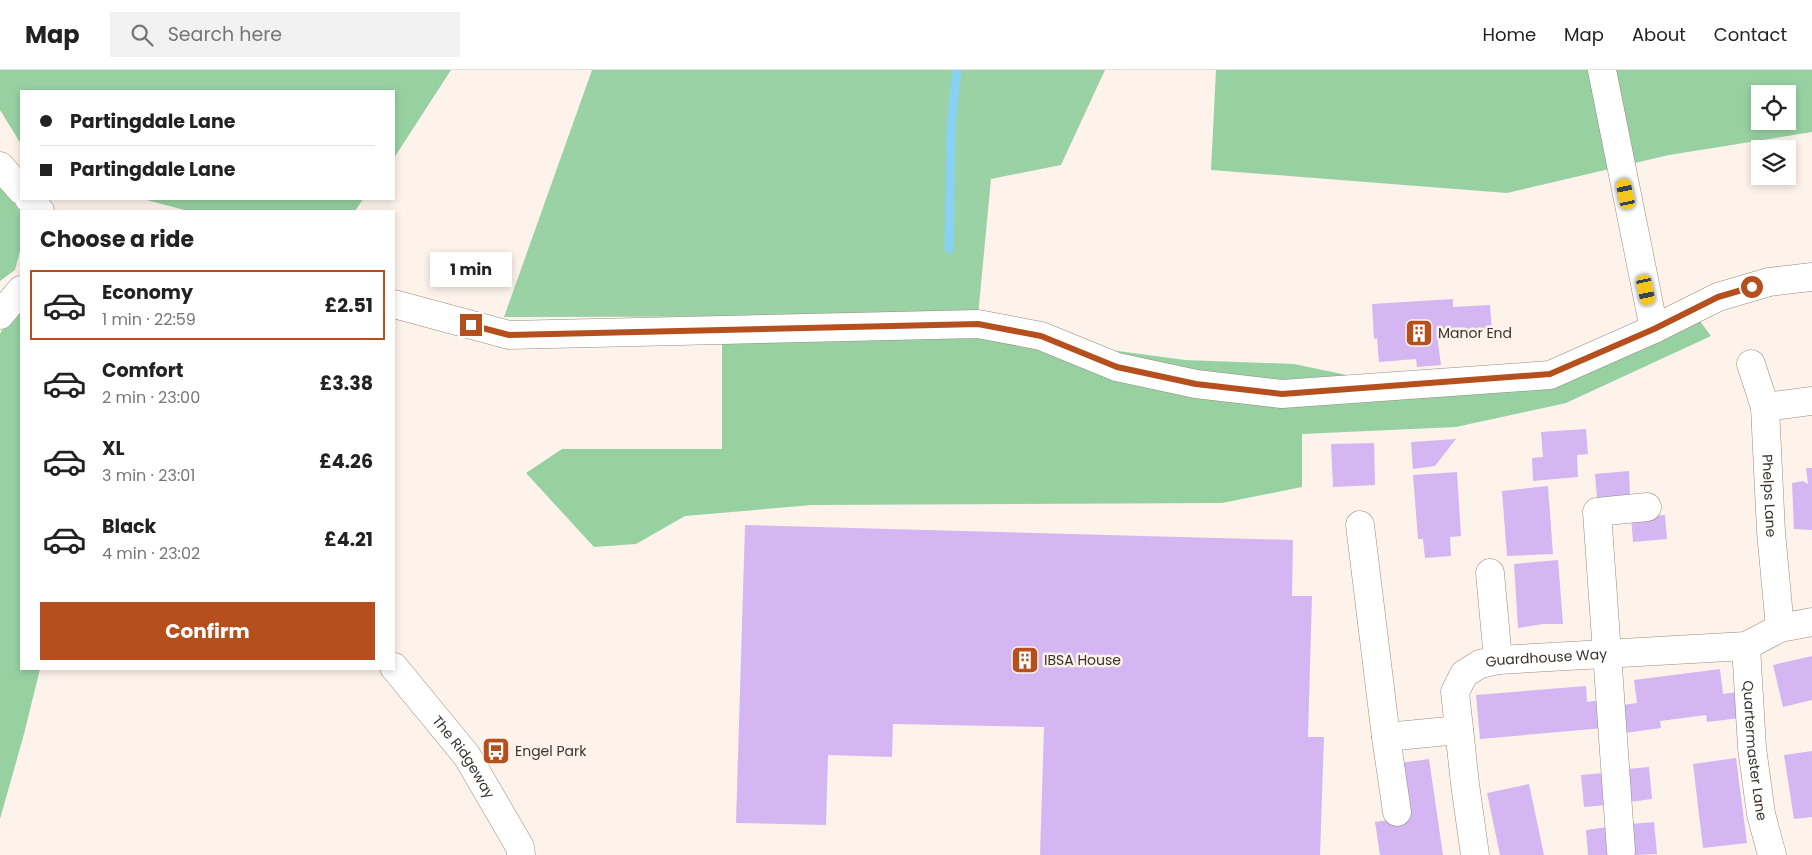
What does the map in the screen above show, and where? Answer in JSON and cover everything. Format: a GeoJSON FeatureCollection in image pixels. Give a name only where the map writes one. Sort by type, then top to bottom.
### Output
{"type":"FeatureCollection","features":[{"type":"Feature","properties":{"kind":"street"},"geometry":{"type":"LineString","coordinates":[[1602,70],[1654,329]]}},
{"type":"Feature","properties":{"kind":"street"},"geometry":{"type":"LineString","coordinates":[[0,166],[20,189]]}},
{"type":"Feature","properties":{"kind":"street"},"geometry":{"type":"LineString","coordinates":[[30,200],[39,210]]}},
{"type":"Feature","properties":{"kind":"street"},"geometry":{"type":"LineString","coordinates":[[395,304],[509,335],[978,324],[1041,336],[1117,367],[1196,384],[1282,394],[1550,374],[1654,329],[1718,297],[1769,282],[1812,277]]}},
{"type":"Feature","properties":{"kind":"street"},"geometry":{"type":"LineString","coordinates":[[0,315],[20,291]]}},
{"type":"Feature","properties":{"kind":"street","name":"Phelps Lane"},"geometry":{"type":"LineString","coordinates":[[1751,364],[1765,407],[1771,532],[1780,628]]}},
{"type":"Feature","properties":{"kind":"street"},"geometry":{"type":"LineString","coordinates":[[1765,407],[1812,401]]}},
{"type":"Feature","properties":{"kind":"street"},"geometry":{"type":"LineString","coordinates":[[1621,851],[1597,512],[1647,507]]}},
{"type":"Feature","properties":{"kind":"street"},"geometry":{"type":"LineString","coordinates":[[1360,525],[1396,812]]}},
{"type":"Feature","properties":{"kind":"street"},"geometry":{"type":"LineString","coordinates":[[1490,573],[1498,660]]}},
{"type":"Feature","properties":{"kind":"street","name":"Guardhouse Way"},"geometry":{"type":"LineString","coordinates":[[1475,855],[1455,692],[1464,674],[1480,664],[1498,660],[1746,646],[1780,628],[1812,622]]}},
{"type":"Feature","properties":{"kind":"street","name":"Quartermaster Lane"},"geometry":{"type":"LineString","coordinates":[[1746,646],[1752,748],[1761,814],[1772,855]]}},
{"type":"Feature","properties":{"kind":"street","name":"The Ridgeway"},"geometry":{"type":"LineString","coordinates":[[395,668],[467,756],[520,846],[521,855]]}},
{"type":"Feature","properties":{"kind":"street"},"geometry":{"type":"LineString","coordinates":[[1386,737],[1459,730]]}},
{"type":"Feature","properties":{"kind":"green space"},"geometry":{"type":"Polygon","coordinates":[[[0,70],[451,70],[395,156],[395,90],[20,90],[20,142],[0,110],[0,70]]]}},
{"type":"Feature","properties":{"kind":"green space"},"geometry":{"type":"Polygon","coordinates":[[[592,70],[1105,70],[1061,165],[991,179],[978,316],[504,317],[592,70]]]}},
{"type":"Feature","properties":{"kind":"green space"},"geometry":{"type":"Polygon","coordinates":[[[1216,70],[1812,70],[1812,132],[1751,140],[1751,142],[1669,155],[1507,193],[1211,170],[1216,70]]]}},
{"type":"Feature","properties":{"kind":"green space"},"geometry":{"type":"Polygon","coordinates":[[[0,188],[21,210],[20,251],[15,270],[0,281],[0,188]]]}},
{"type":"Feature","properties":{"kind":"green space"},"geometry":{"type":"Polygon","coordinates":[[[147,200],[362,200],[356,210],[184,210],[147,200]]]}},
{"type":"Feature","properties":{"kind":"green space"},"geometry":{"type":"Polygon","coordinates":[[[20,297],[20,670],[40,670],[0,819],[0,334],[20,297]]]}},
{"type":"Feature","properties":{"kind":"green space"},"geometry":{"type":"Polygon","coordinates":[[[1697,317],[1711,336],[1566,403],[1456,427],[1302,434],[1302,487],[1222,503],[812,505],[685,516],[636,544],[594,547],[526,473],[562,449],[722,449],[722,343],[1007,336],[1185,360],[1294,364],[1366,379],[1485,387],[1697,317]]]}},
{"type":"Feature","properties":{"kind":"building","name":"Manor End"},"geometry":{"type":"Polygon","coordinates":[[[1453,299],[1453,307],[1490,305],[1492,332],[1437,335],[1441,365],[1417,367],[1416,359],[1379,362],[1377,338],[1374,339],[1372,304],[1453,299]]]}},
{"type":"Feature","properties":{"kind":"building"},"geometry":{"type":"Polygon","coordinates":[[[1586,429],[1588,454],[1577,455],[1578,477],[1533,481],[1532,458],[1543,457],[1541,432],[1586,429]]]}},
{"type":"Feature","properties":{"kind":"building"},"geometry":{"type":"Polygon","coordinates":[[[1456,439],[1435,466],[1413,469],[1411,442],[1456,439]]]}},
{"type":"Feature","properties":{"kind":"building"},"geometry":{"type":"Polygon","coordinates":[[[1374,443],[1375,485],[1333,487],[1331,444],[1374,443]]]}},
{"type":"Feature","properties":{"kind":"building"},"geometry":{"type":"Polygon","coordinates":[[[1806,468],[1812,468],[1812,530],[1794,529],[1792,483],[1803,481],[1808,484],[1806,468]]]}},
{"type":"Feature","properties":{"kind":"building"},"geometry":{"type":"Polygon","coordinates":[[[1629,471],[1630,495],[1597,498],[1595,474],[1629,471]]]}},
{"type":"Feature","properties":{"kind":"building"},"geometry":{"type":"Polygon","coordinates":[[[1457,472],[1461,536],[1450,537],[1451,556],[1425,558],[1423,539],[1418,539],[1413,475],[1457,472]]]}},
{"type":"Feature","properties":{"kind":"building"},"geometry":{"type":"Polygon","coordinates":[[[1548,486],[1553,554],[1507,556],[1502,491],[1548,486]]]}},
{"type":"Feature","properties":{"kind":"building"},"geometry":{"type":"Polygon","coordinates":[[[1665,515],[1667,539],[1633,542],[1631,517],[1665,515]]]}},
{"type":"Feature","properties":{"kind":"building","name":"IBSA House"},"geometry":{"type":"Polygon","coordinates":[[[745,525],[1293,540],[1292,596],[1312,596],[1308,737],[1324,737],[1320,855],[1040,855],[1044,727],[893,724],[892,757],[828,755],[826,825],[736,823],[745,525]]]}},
{"type":"Feature","properties":{"kind":"building"},"geometry":{"type":"Polygon","coordinates":[[[1558,560],[1563,624],[1543,624],[1518,628],[1514,564],[1558,560]]]}},
{"type":"Feature","properties":{"kind":"building"},"geometry":{"type":"Polygon","coordinates":[[[1812,656],[1812,700],[1783,707],[1773,665],[1812,656]]]}},
{"type":"Feature","properties":{"kind":"building"},"geometry":{"type":"Polygon","coordinates":[[[1720,669],[1723,694],[1737,692],[1740,718],[1707,722],[1706,715],[1660,721],[1661,728],[1625,733],[1622,705],[1637,703],[1634,680],[1720,669]]]}},
{"type":"Feature","properties":{"kind":"building"},"geometry":{"type":"Polygon","coordinates":[[[1586,686],[1587,702],[1601,700],[1604,728],[1480,739],[1476,695],[1586,686]]]}},
{"type":"Feature","properties":{"kind":"building"},"geometry":{"type":"Polygon","coordinates":[[[1812,751],[1812,817],[1794,819],[1784,755],[1812,751]]]}},
{"type":"Feature","properties":{"kind":"building"},"geometry":{"type":"Polygon","coordinates":[[[1736,758],[1747,843],[1703,848],[1693,764],[1736,758]]]}},
{"type":"Feature","properties":{"kind":"building"},"geometry":{"type":"Polygon","coordinates":[[[1429,759],[1443,855],[1380,855],[1375,822],[1408,817],[1400,763],[1429,759]]]}},
{"type":"Feature","properties":{"kind":"building"},"geometry":{"type":"Polygon","coordinates":[[[1649,767],[1652,799],[1630,802],[1627,769],[1649,767]]]}},
{"type":"Feature","properties":{"kind":"building"},"geometry":{"type":"Polygon","coordinates":[[[1603,773],[1607,805],[1584,807],[1581,775],[1603,773]]]}},
{"type":"Feature","properties":{"kind":"building"},"geometry":{"type":"Polygon","coordinates":[[[1529,784],[1544,855],[1500,855],[1487,793],[1529,784]]]}},
{"type":"Feature","properties":{"kind":"building"},"geometry":{"type":"Polygon","coordinates":[[[1654,822],[1657,854],[1635,855],[1631,824],[1654,822]]]}},
{"type":"Feature","properties":{"kind":"building"},"geometry":{"type":"Polygon","coordinates":[[[1608,827],[1611,855],[1588,855],[1586,830],[1608,827]]]}},
{"type":"Feature","properties":{"kind":"waterway"},"geometry":{"type":"LineString","coordinates":[[949,249],[951,125],[957,70]]}},
{"type":"Feature","properties":{"kind":"place","name":"Manor End"},"geometry":{"type":"Point","coordinates":[1419,333]}},
{"type":"Feature","properties":{"kind":"place","name":"IBSA House"},"geometry":{"type":"Point","coordinates":[1025,660]}},
{"type":"Feature","properties":{"kind":"place","name":"Engel Park"},"geometry":{"type":"Point","coordinates":[496,751]}},
{"type":"Feature","properties":{"kind":"route"},"geometry":{"type":"LineString","coordinates":[[471,325],[509,335],[978,324],[1041,336],[1117,367],[1196,384],[1282,394],[1550,374],[1654,329],[1718,297],[1752,287]]}}]}
